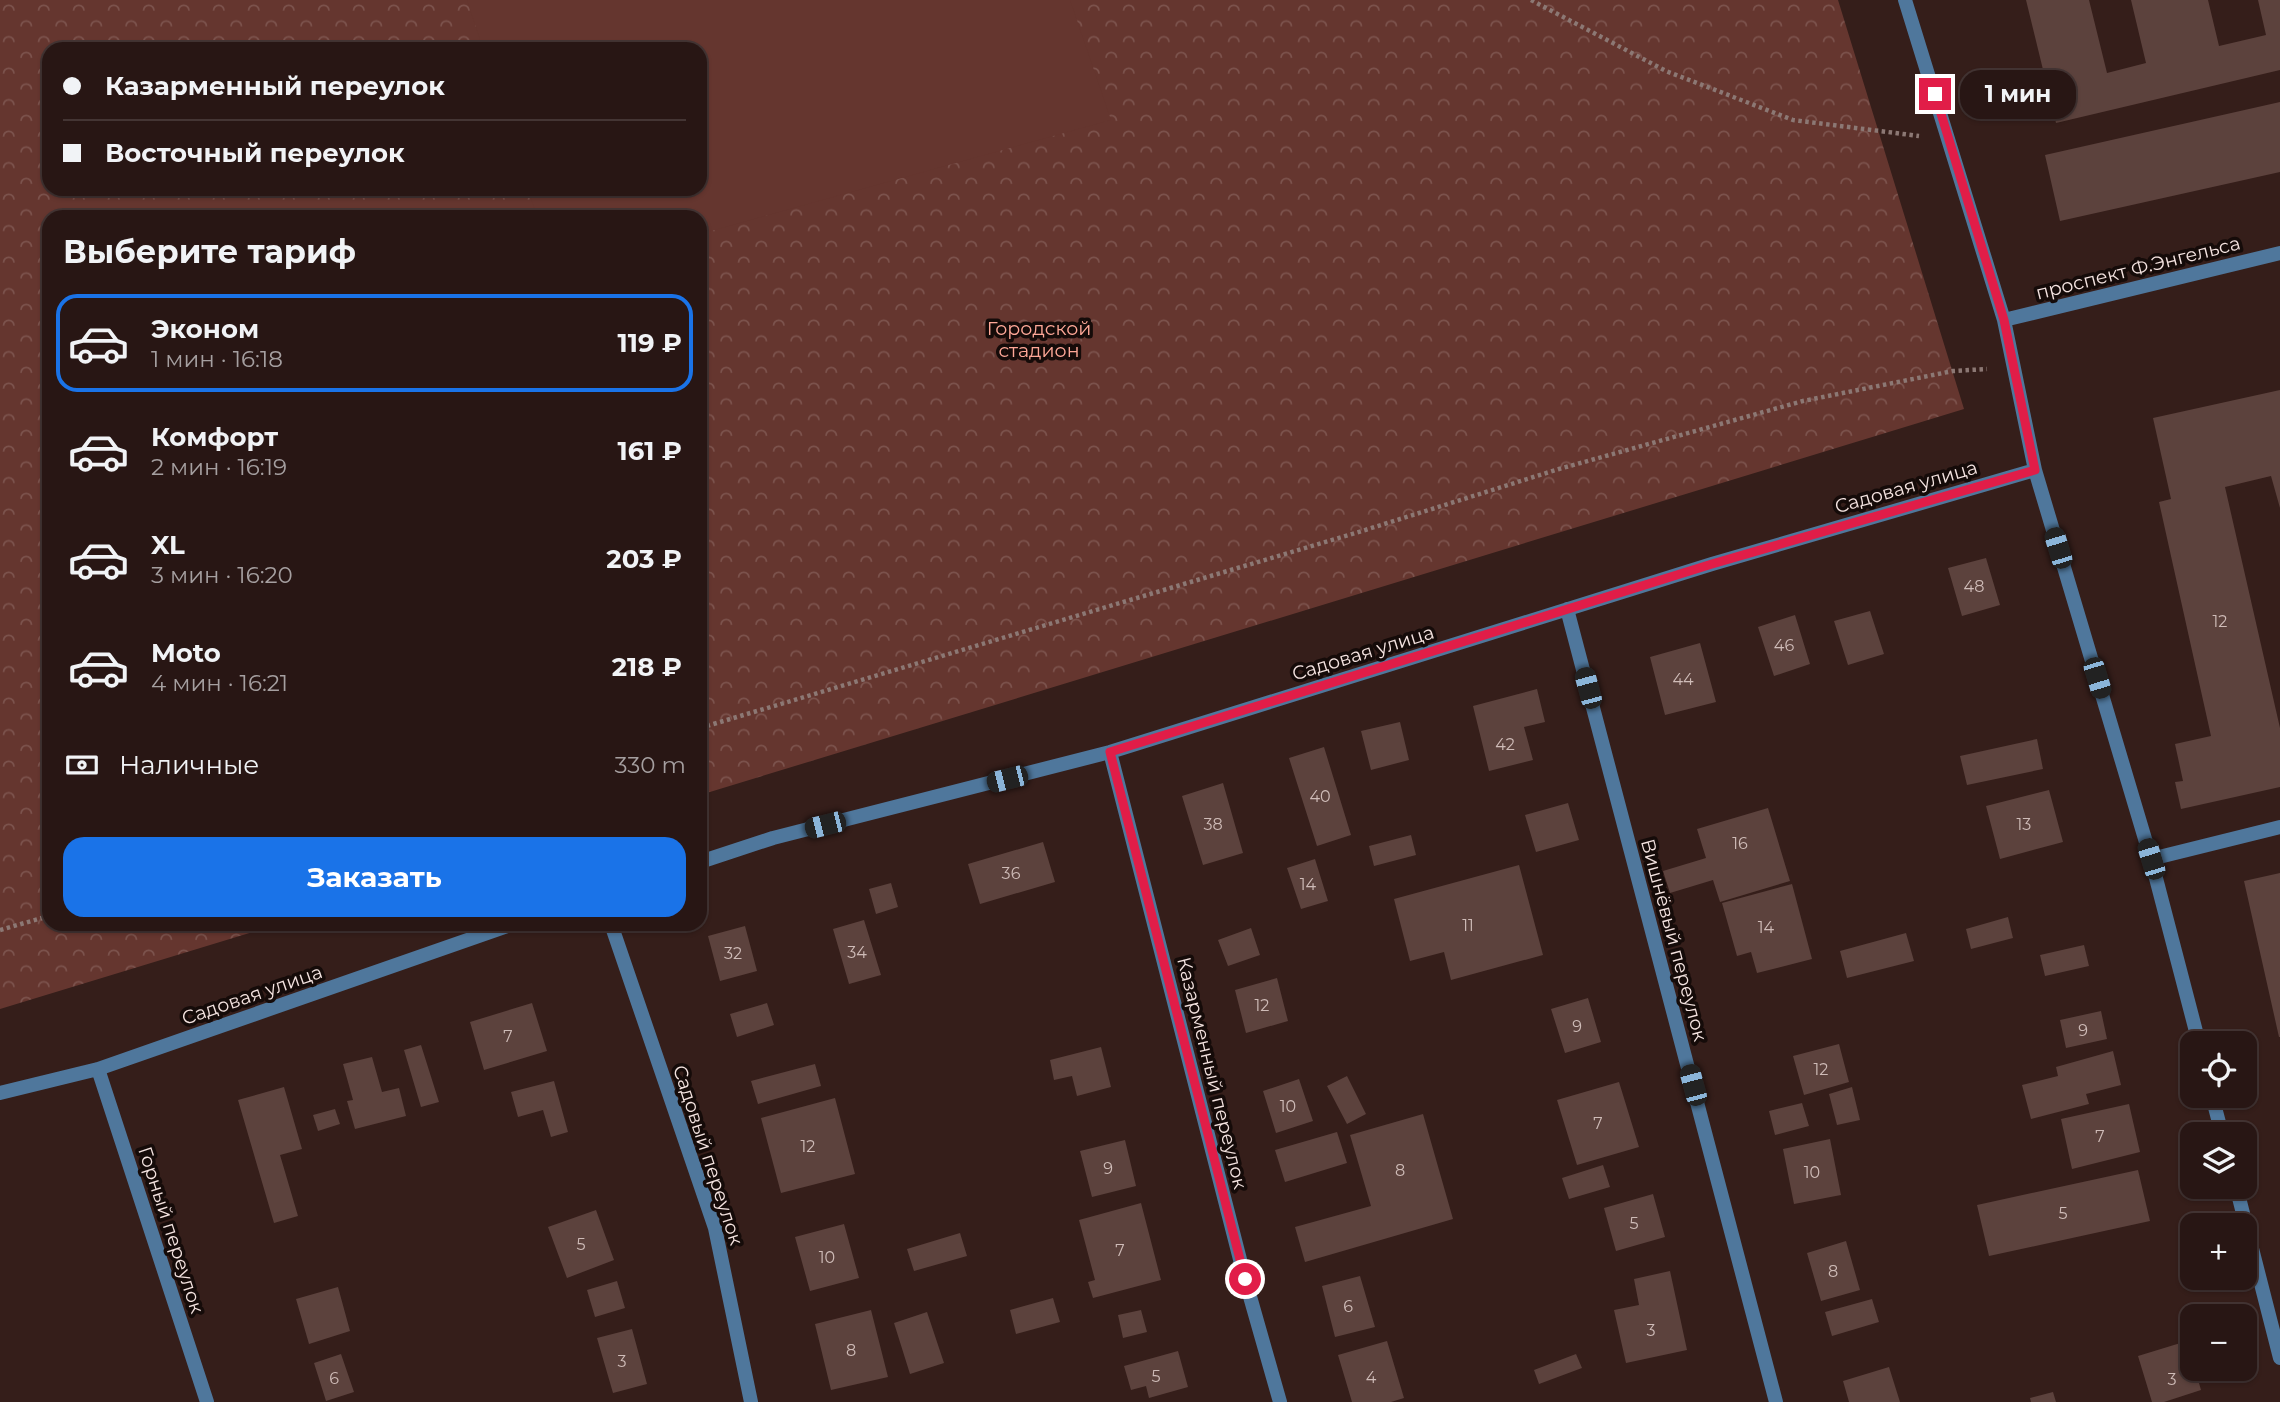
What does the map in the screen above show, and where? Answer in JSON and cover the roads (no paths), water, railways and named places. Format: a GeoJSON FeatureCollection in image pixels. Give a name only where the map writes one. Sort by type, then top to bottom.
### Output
{"type":"FeatureCollection","features":[{"type":"Feature","properties":{"kind":"street"},"geometry":{"type":"LineString","coordinates":[[1905,0],[2004,320],[2035,470],[2151,859],[2196,1031]]}},
{"type":"Feature","properties":{"kind":"street","name":"проспект Ф.Энгельса"},"geometry":{"type":"LineString","coordinates":[[2004,320],[2280,253]]}},
{"type":"Feature","properties":{"kind":"street","name":"Садовая улица"},"geometry":{"type":"LineString","coordinates":[[707,860],[773,838],[1110,752],[1567,609],[2035,470]]}},
{"type":"Feature","properties":{"kind":"street","name":"Вишнёвый переулок"},"geometry":{"type":"LineString","coordinates":[[1567,609],[1776,1402]]}},
{"type":"Feature","properties":{"kind":"street","name":"Казарменный переулок"},"geometry":{"type":"LineString","coordinates":[[1110,752],[1245,1279],[1280,1402]]}},
{"type":"Feature","properties":{"kind":"street"},"geometry":{"type":"LineString","coordinates":[[2151,859],[2280,827]]}},
{"type":"Feature","properties":{"kind":"street","name":"Садовая улица"},"geometry":{"type":"LineString","coordinates":[[0,1093],[98,1069],[493,931]]}},
{"type":"Feature","properties":{"kind":"street","name":"Садовый переулок"},"geometry":{"type":"LineString","coordinates":[[613,931],[715,1228],[751,1402]]}},
{"type":"Feature","properties":{"kind":"street","name":"Горный переулок"},"geometry":{"type":"LineString","coordinates":[[98,1069],[207,1402]]}},
{"type":"Feature","properties":{"kind":"street"},"geometry":{"type":"LineString","coordinates":[[2239,1199],[2280,1359]]}},
{"type":"Feature","properties":{"kind":"park label","name":"Городской стадион"},"geometry":{"type":"Point","coordinates":[1039,339]}}]}
